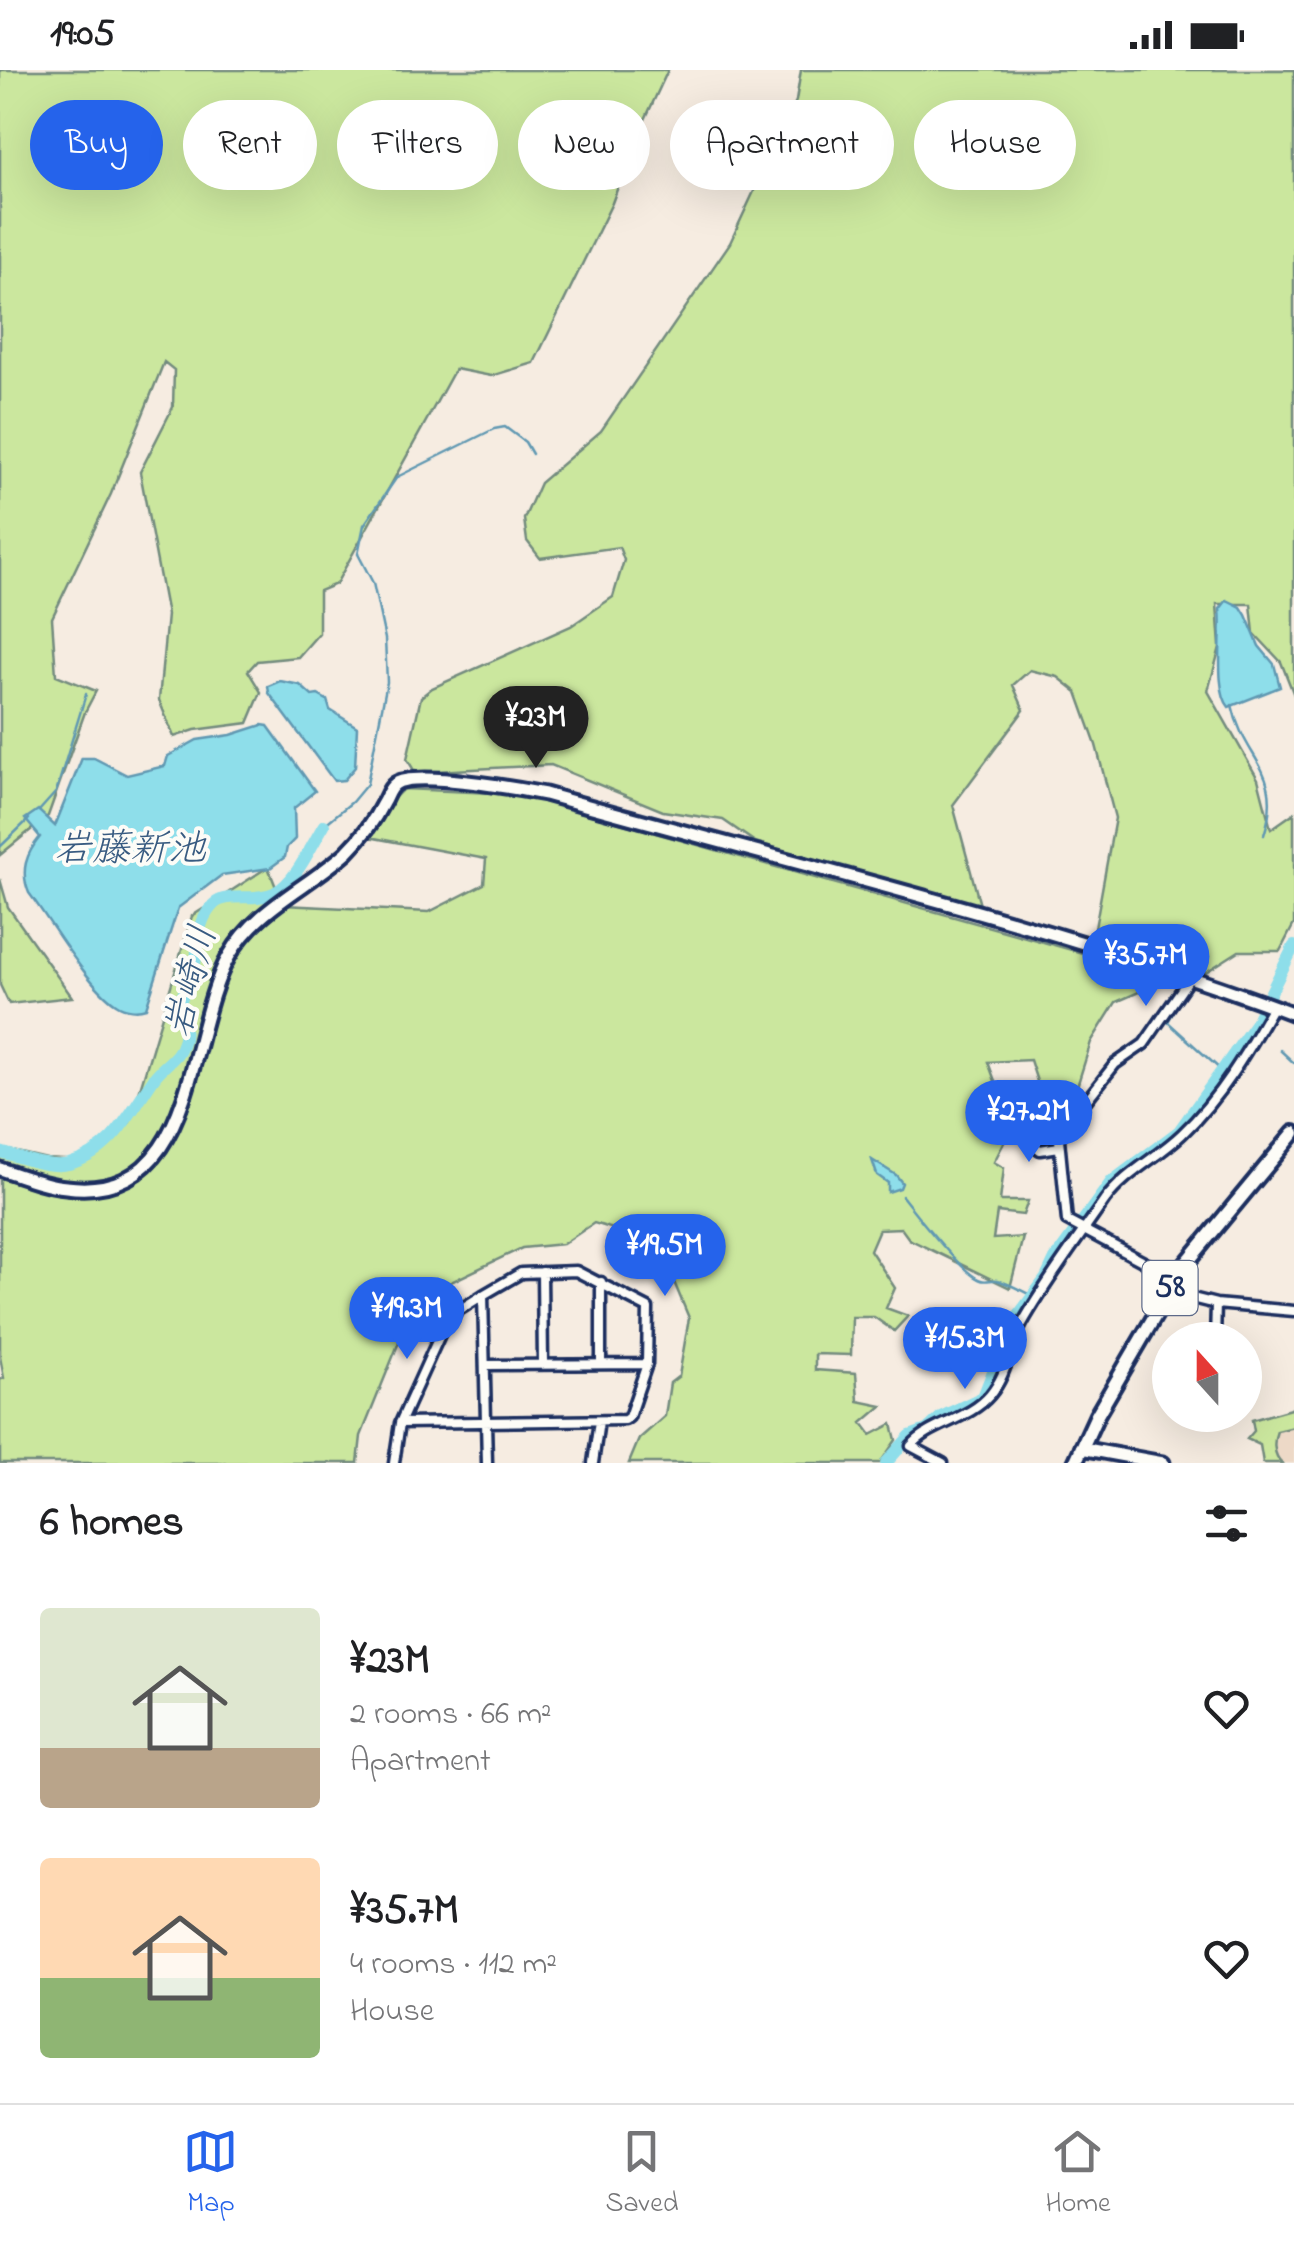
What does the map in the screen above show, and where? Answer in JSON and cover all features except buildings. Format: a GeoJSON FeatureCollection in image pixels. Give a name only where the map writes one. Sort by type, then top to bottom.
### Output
{"type":"FeatureCollection","features":[{"type":"Feature","properties":{"kind":"main road","name":"58"},"geometry":{"type":"LineString","coordinates":[[1075,1463],[1176,1279],[1294,1133]]}},
{"type":"Feature","properties":{"kind":"street"},"geometry":{"type":"LineString","coordinates":[[0,1169],[54,1185],[86,1188],[118,1180],[148,1162],[174,1129],[218,980],[235,946],[260,916],[350,849],[370,825],[391,787],[402,781],[468,781],[545,794],[1042,931],[1192,976],[1294,1014]]}},
{"type":"Feature","properties":{"kind":"street"},"geometry":{"type":"LineString","coordinates":[[1176,1279],[1066,1222],[1059,1147],[1062,1130],[1115,1064],[1144,1044],[1192,976]]}},
{"type":"Feature","properties":{"kind":"street"},"geometry":{"type":"LineString","coordinates":[[943,1463],[911,1446],[988,1397],[1020,1328],[1082,1232],[1121,1180],[1184,1132],[1220,1089],[1273,1006]]}},
{"type":"Feature","properties":{"kind":"street"},"geometry":{"type":"LineString","coordinates":[[1016,1130],[1040,1150],[1059,1147]]}},
{"type":"Feature","properties":{"kind":"street"},"geometry":{"type":"LineString","coordinates":[[394,1463],[400,1423],[448,1318],[483,1295],[521,1273],[576,1271],[648,1308],[647,1364],[629,1418],[400,1423]]}},
{"type":"Feature","properties":{"kind":"street"},"geometry":{"type":"LineString","coordinates":[[542,1272],[543,1364]]}},
{"type":"Feature","properties":{"kind":"street"},"geometry":{"type":"LineString","coordinates":[[600,1282],[601,1364]]}},
{"type":"Feature","properties":{"kind":"street"},"geometry":{"type":"LineString","coordinates":[[1168,1292],[1216,1304],[1294,1310]]}},
{"type":"Feature","properties":{"kind":"street"},"geometry":{"type":"LineString","coordinates":[[483,1295],[487,1463]]}},
{"type":"Feature","properties":{"kind":"street"},"geometry":{"type":"LineString","coordinates":[[1216,1304],[1216,1322]]}},
{"type":"Feature","properties":{"kind":"street"},"geometry":{"type":"LineString","coordinates":[[487,1365],[647,1364]]}},
{"type":"Feature","properties":{"kind":"street"},"geometry":{"type":"LineString","coordinates":[[593,1463],[599,1421]]}},
{"type":"Feature","properties":{"kind":"street"},"geometry":{"type":"LineString","coordinates":[[1081,1448],[1163,1463]]}},
{"type":"Feature","properties":{"kind":"shaded area"},"geometry":{"type":"Polygon","coordinates":[[[1294,1427],[1294,1463],[1282,1463],[1274,1449],[1275,1435],[1294,1427]]]}},
{"type":"Feature","properties":{"kind":"green space"},"geometry":{"type":"Polygon","coordinates":[[[0,70],[668,70],[650,109],[650,100],[518,100],[518,190],[617,190],[534,363],[491,376],[455,369],[336,584],[319,591],[319,633],[298,657],[257,661],[248,671],[261,692],[248,723],[174,737],[159,700],[167,615],[140,472],[173,407],[174,370],[164,362],[111,494],[52,618],[56,675],[96,691],[48,816],[0,855],[0,70]]]}},
{"type":"Feature","properties":{"kind":"green space"},"geometry":{"type":"Polygon","coordinates":[[[801,70],[1294,70],[1294,695],[1281,662],[1254,633],[1251,604],[1217,604],[1220,647],[1208,691],[1258,779],[1271,829],[1294,813],[1294,924],[1280,951],[1239,951],[1206,972],[1093,939],[1115,818],[1077,692],[1058,677],[1030,670],[1013,685],[1024,710],[953,805],[981,909],[755,842],[723,820],[663,811],[551,765],[415,772],[407,759],[421,697],[432,688],[571,626],[613,597],[624,560],[619,547],[540,558],[527,541],[524,519],[540,483],[601,431],[730,243],[755,190],[894,190],[894,100],[796,100],[801,70]]]}},
{"type":"Feature","properties":{"kind":"green space"},"geometry":{"type":"Polygon","coordinates":[[[403,789],[517,794],[1171,978],[1116,1002],[1091,1042],[1075,1093],[1049,1118],[1030,1060],[988,1062],[1012,1127],[994,1162],[1004,1168],[1000,1201],[1028,1201],[1023,1215],[997,1212],[993,1239],[1023,1237],[1010,1288],[909,1239],[901,1228],[879,1229],[870,1250],[895,1288],[886,1308],[908,1316],[894,1331],[874,1317],[852,1317],[851,1355],[815,1354],[815,1370],[856,1373],[858,1401],[882,1406],[862,1423],[871,1435],[892,1424],[896,1440],[880,1463],[629,1463],[639,1439],[665,1416],[670,1383],[679,1376],[689,1318],[669,1270],[630,1234],[594,1223],[563,1244],[522,1248],[430,1292],[401,1337],[361,1436],[358,1463],[0,1463],[0,1380],[4,1378],[0,1357],[0,1148],[47,1159],[81,1161],[98,1154],[130,1122],[192,916],[268,867],[283,905],[429,912],[484,884],[486,859],[369,837],[403,789]]]}},
{"type":"Feature","properties":{"kind":"green space"},"geometry":{"type":"Polygon","coordinates":[[[0,879],[8,907],[72,997],[9,1004],[0,985],[0,879]]]}},
{"type":"Feature","properties":{"kind":"green space"},"geometry":{"type":"Polygon","coordinates":[[[1294,1408],[1294,1427],[1277,1431],[1274,1443],[1282,1463],[1263,1463],[1260,1445],[1247,1439],[1253,1432],[1262,1432],[1262,1417],[1294,1408]]]}},
{"type":"Feature","properties":{"kind":"water"},"geometry":{"type":"Polygon","coordinates":[[[1227,600],[1241,607],[1246,615],[1259,646],[1274,664],[1280,687],[1229,707],[1224,699],[1220,661],[1220,609],[1227,600]]]}},
{"type":"Feature","properties":{"kind":"water"},"geometry":{"type":"Polygon","coordinates":[[[280,681],[300,685],[312,696],[327,700],[330,710],[357,727],[355,767],[344,780],[334,781],[269,693],[268,686],[280,681]]]}},
{"type":"Feature","properties":{"kind":"water","name":"岩藤新池"},"geometry":{"type":"Polygon","coordinates":[[[268,726],[315,791],[294,808],[295,839],[287,847],[285,857],[270,868],[222,875],[178,908],[146,1008],[120,1006],[82,968],[29,893],[26,863],[40,837],[25,819],[38,810],[55,826],[82,758],[94,758],[127,775],[165,766],[168,756],[197,740],[268,726]]]}},
{"type":"Feature","properties":{"kind":"water"},"geometry":{"type":"Polygon","coordinates":[[[872,1160],[896,1175],[902,1183],[900,1188],[888,1192],[888,1183],[877,1175],[872,1160]]]}},
{"type":"Feature","properties":{"kind":"waterway"},"geometry":{"type":"LineString","coordinates":[[324,825],[367,784],[387,682],[385,639],[373,583],[358,554],[364,525],[397,477],[494,429],[505,427],[525,442],[532,454]]}},
{"type":"Feature","properties":{"kind":"waterway"},"geometry":{"type":"LineString","coordinates":[[39,811],[56,792],[86,694]]}},
{"type":"Feature","properties":{"kind":"waterway"},"geometry":{"type":"LineString","coordinates":[[1232,705],[1270,795],[1264,835]]}},
{"type":"Feature","properties":{"kind":"waterway"},"geometry":{"type":"LineString","coordinates":[[0,847],[29,819]]}},
{"type":"Feature","properties":{"kind":"waterway","name":"岩崎川"},"geometry":{"type":"LineString","coordinates":[[0,1152],[61,1165],[84,1158],[109,1140],[181,1048],[184,1030],[177,1013],[194,968],[207,912],[219,900],[266,896],[282,888],[324,825]]}},
{"type":"Feature","properties":{"kind":"waterway"},"geometry":{"type":"LineString","coordinates":[[886,1463],[910,1436],[983,1397],[1011,1325],[1046,1278],[1055,1259],[1111,1182],[1179,1131],[1255,1024],[1294,946]]}},
{"type":"Feature","properties":{"kind":"waterway"},"geometry":{"type":"LineString","coordinates":[[1175,1009],[1168,1022],[1222,1071]]}},
{"type":"Feature","properties":{"kind":"waterway"},"geometry":{"type":"LineString","coordinates":[[1280,1050],[1294,1063]]}},
{"type":"Feature","properties":{"kind":"waterway"},"geometry":{"type":"LineString","coordinates":[[902,1196],[973,1276],[983,1281],[1001,1281],[1033,1296]]}}]}
